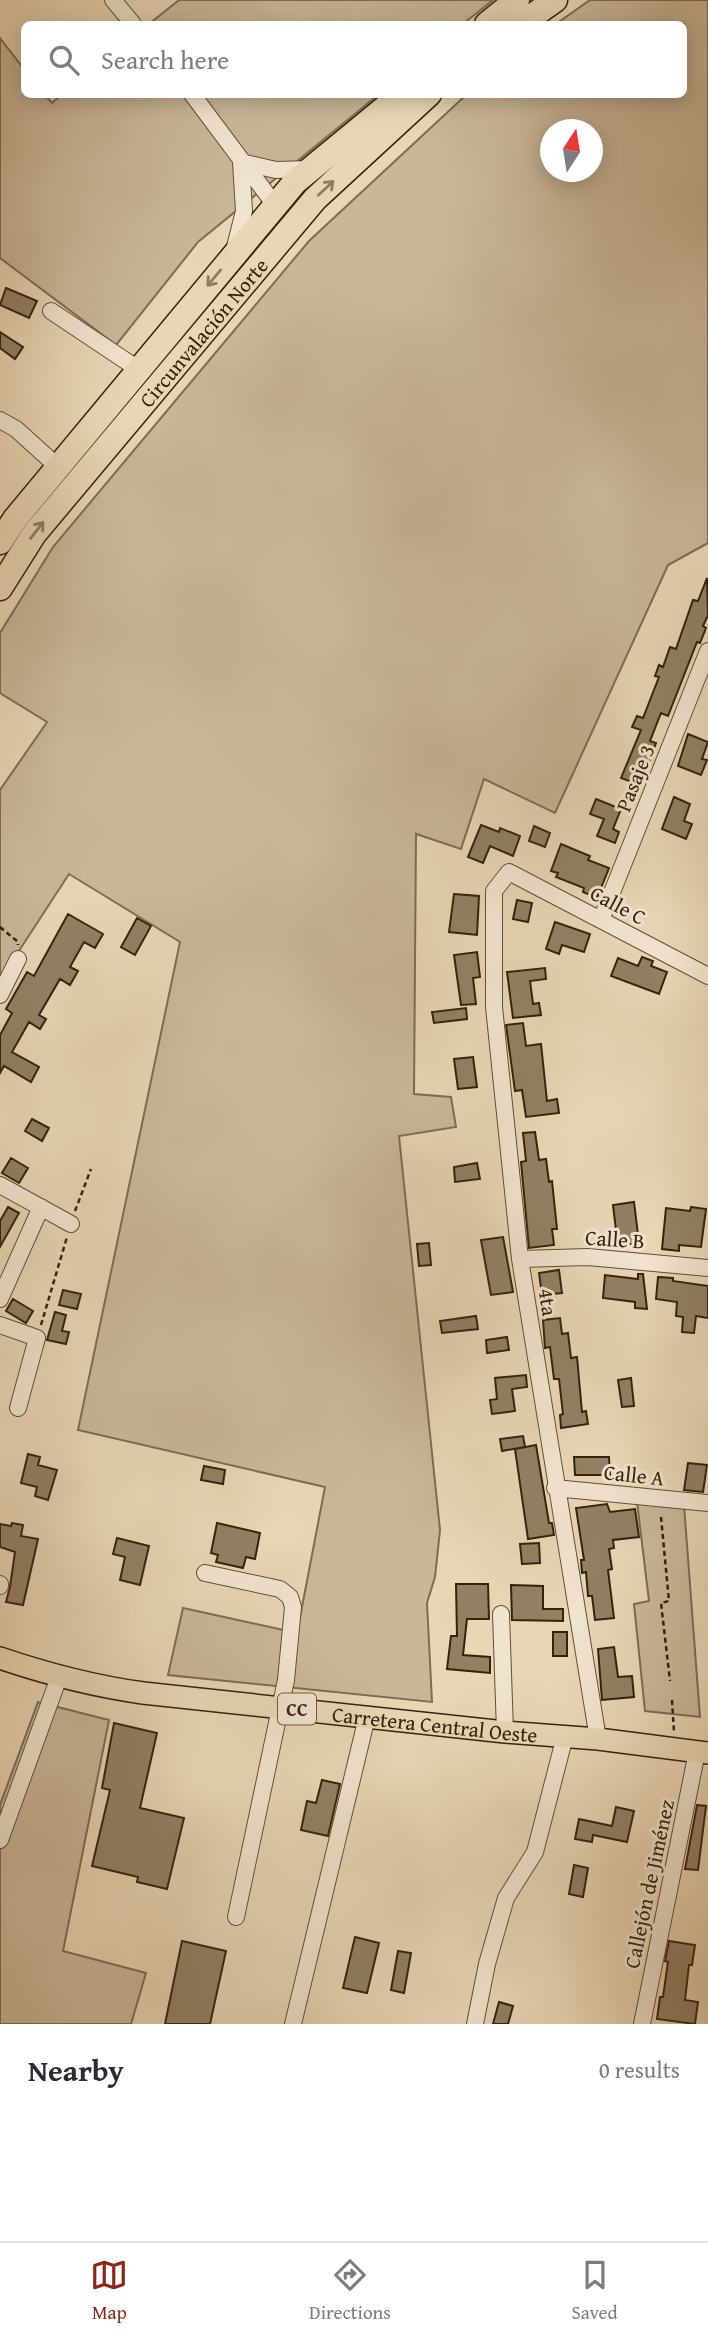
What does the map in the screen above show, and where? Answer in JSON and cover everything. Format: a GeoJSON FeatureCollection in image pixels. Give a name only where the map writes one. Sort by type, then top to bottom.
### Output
{"type":"FeatureCollection","features":[{"type":"Feature","properties":{"kind":"highway"},"geometry":{"type":"LineString","coordinates":[[491,21],[517,0]]}},
{"type":"Feature","properties":{"kind":"highway"},"geometry":{"type":"LineString","coordinates":[[525,21],[555,0]]}},
{"type":"Feature","properties":{"kind":"highway","name":"Circunvalación Norte"},"geometry":{"type":"LineString","coordinates":[[0,542],[15,519],[275,205],[295,183],[397,98]]}},
{"type":"Feature","properties":{"kind":"highway","name":"Circunvalación Norte"},"geometry":{"type":"LineString","coordinates":[[0,587],[34,534],[315,198],[425,98]]}},
{"type":"Feature","properties":{"kind":"highway"},"geometry":{"type":"LineString","coordinates":[[275,205],[292,226]]}},
{"type":"Feature","properties":{"kind":"main road","name":"Carretera Central Oeste"},"geometry":{"type":"LineString","coordinates":[[0,1658],[59,1677],[143,1693],[505,1732],[598,1739],[703,1753]]}},
{"type":"Feature","properties":{"kind":"street"},"geometry":{"type":"LineString","coordinates":[[113,0],[130,21]]}},
{"type":"Feature","properties":{"kind":"street"},"geometry":{"type":"LineString","coordinates":[[195,98],[275,205]]}},
{"type":"Feature","properties":{"kind":"street"},"geometry":{"type":"LineString","coordinates":[[241,162],[276,170],[312,169]]}},
{"type":"Feature","properties":{"kind":"street"},"geometry":{"type":"LineString","coordinates":[[234,254],[244,211],[241,162]]}},
{"type":"Feature","properties":{"kind":"street"},"geometry":{"type":"LineString","coordinates":[[51,311],[138,369]]}},
{"type":"Feature","properties":{"kind":"street"},"geometry":{"type":"LineString","coordinates":[[0,420],[16,429],[58,467]]}},
{"type":"Feature","properties":{"kind":"street","name":"Pasaje 3"},"geometry":{"type":"LineString","coordinates":[[601,920],[708,651]]}},
{"type":"Feature","properties":{"kind":"street","name":"Calle C"},"geometry":{"type":"LineString","coordinates":[[509,872],[708,976]]}},
{"type":"Feature","properties":{"kind":"street","name":"4ta"},"geometry":{"type":"LineString","coordinates":[[509,872],[494,891],[494,1007],[520,1259],[555,1488],[598,1739]]}},
{"type":"Feature","properties":{"kind":"street"},"geometry":{"type":"LineString","coordinates":[[0,995],[18,959]]}},
{"type":"Feature","properties":{"kind":"street"},"geometry":{"type":"LineString","coordinates":[[0,1185],[71,1224]]}},
{"type":"Feature","properties":{"kind":"street"},"geometry":{"type":"LineString","coordinates":[[0,1300],[41,1207]]}},
{"type":"Feature","properties":{"kind":"street","name":"Calle B"},"geometry":{"type":"LineString","coordinates":[[520,1259],[588,1257],[708,1268]]}},
{"type":"Feature","properties":{"kind":"street"},"geometry":{"type":"LineString","coordinates":[[0,1325],[37,1338],[18,1408]]}},
{"type":"Feature","properties":{"kind":"street","name":"Calle A"},"geometry":{"type":"LineString","coordinates":[[555,1488],[708,1503]]}},
{"type":"Feature","properties":{"kind":"street"},"geometry":{"type":"LineString","coordinates":[[205,1573],[280,1589],[290,1597],[293,1607],[286,1680],[236,1917]]}},
{"type":"Feature","properties":{"kind":"street"},"geometry":{"type":"LineString","coordinates":[[502,1614],[505,1732]]}},
{"type":"Feature","properties":{"kind":"street"},"geometry":{"type":"LineString","coordinates":[[0,1840],[59,1677]]}},
{"type":"Feature","properties":{"kind":"street"},"geometry":{"type":"LineString","coordinates":[[293,2024],[367,1717]]}},
{"type":"Feature","properties":{"kind":"street"},"geometry":{"type":"LineString","coordinates":[[475,2024],[487,1964],[506,1898],[535,1852],[565,1736]]}},
{"type":"Feature","properties":{"kind":"street","name":"Callejón de Jiménez"},"geometry":{"type":"LineString","coordinates":[[642,2024],[703,1753]]}},
{"type":"Feature","properties":{"kind":"path"},"geometry":{"type":"LineString","coordinates":[[0,927],[18,942],[18,959]]}},
{"type":"Feature","properties":{"kind":"path"},"geometry":{"type":"LineString","coordinates":[[37,1338],[71,1224],[91,1169]]}},
{"type":"Feature","properties":{"kind":"path"},"geometry":{"type":"LineString","coordinates":[[661,1517],[669,1601],[661,1603],[670,1681]]}},
{"type":"Feature","properties":{"kind":"path"},"geometry":{"type":"LineString","coordinates":[[672,1700],[675,1749]]}},
{"type":"Feature","properties":{"kind":"shaded area"},"geometry":{"type":"Polygon","coordinates":[[[179,0],[493,0],[467,21],[153,21],[179,0]]]}},
{"type":"Feature","properties":{"kind":"shaded area"},"geometry":{"type":"Polygon","coordinates":[[[590,0],[708,0],[708,543],[668,565],[555,813],[484,779],[461,849],[416,834],[414,1094],[451,1097],[456,1127],[399,1136],[440,1530],[435,1577],[427,1603],[432,1702],[168,1675],[183,1608],[297,1633],[325,1487],[78,1430],[180,942],[69,874],[0,980],[0,790],[47,722],[0,693],[0,633],[53,547],[309,241],[463,98],[687,98],[687,21],[560,21],[590,0]]]}},
{"type":"Feature","properties":{"kind":"shaded area"},"geometry":{"type":"Polygon","coordinates":[[[0,38],[21,65],[21,98],[48,98],[52,103],[58,98],[374,98],[198,242],[116,345],[0,258],[0,38]]]}},
{"type":"Feature","properties":{"kind":"shaded area"},"geometry":{"type":"Polygon","coordinates":[[[637,1502],[684,1505],[700,1717],[645,1711],[634,1604],[649,1601],[637,1502]]]}},
{"type":"Feature","properties":{"kind":"shaded area"},"geometry":{"type":"Polygon","coordinates":[[[38,1702],[109,1720],[63,1951],[146,1973],[131,2024],[0,2024],[0,1805],[38,1702]]]}},
{"type":"Feature","properties":{"kind":"building"},"geometry":{"type":"Polygon","coordinates":[[[6,288],[37,301],[29,318],[0,305],[6,288]]]}},
{"type":"Feature","properties":{"kind":"building"},"geometry":{"type":"Polygon","coordinates":[[[0,332],[23,347],[15,359],[0,348],[0,332]]]}},
{"type":"Feature","properties":{"kind":"building"},"geometry":{"type":"Polygon","coordinates":[[[707,578],[708,615],[703,626],[706,628],[700,643],[697,642],[668,716],[661,713],[650,741],[656,743],[640,785],[621,778],[641,730],[632,727],[637,716],[643,718],[659,677],[655,676],[659,665],[663,667],[670,647],[676,649],[693,600],[698,601],[707,578]]]}},
{"type":"Feature","properties":{"kind":"building"},"geometry":{"type":"Polygon","coordinates":[[[688,734],[708,742],[702,759],[707,760],[701,775],[678,766],[688,734]]]}},
{"type":"Feature","properties":{"kind":"building"},"geometry":{"type":"Polygon","coordinates":[[[674,797],[690,804],[684,821],[692,824],[686,839],[662,829],[674,797]]]}},
{"type":"Feature","properties":{"kind":"building"},"geometry":{"type":"Polygon","coordinates":[[[596,799],[621,809],[613,829],[619,832],[615,843],[597,836],[604,819],[590,814],[596,799]]]}},
{"type":"Feature","properties":{"kind":"building"},"geometry":{"type":"Polygon","coordinates":[[[481,825],[499,832],[500,828],[520,836],[513,856],[490,846],[483,863],[468,857],[481,825]]]}},
{"type":"Feature","properties":{"kind":"building"},"geometry":{"type":"Polygon","coordinates":[[[534,826],[550,833],[545,847],[529,841],[534,826]]]}},
{"type":"Feature","properties":{"kind":"building"},"geometry":{"type":"Polygon","coordinates":[[[561,844],[590,856],[588,860],[609,868],[597,898],[583,892],[584,888],[556,877],[558,873],[551,871],[561,844]]]}},
{"type":"Feature","properties":{"kind":"building"},"geometry":{"type":"Polygon","coordinates":[[[454,894],[479,896],[477,935],[449,932],[454,894]]]}},
{"type":"Feature","properties":{"kind":"building"},"geometry":{"type":"Polygon","coordinates":[[[517,900],[532,903],[528,922],[513,919],[517,900]]]}},
{"type":"Feature","properties":{"kind":"building"},"geometry":{"type":"Polygon","coordinates":[[[68,914],[103,934],[95,948],[84,942],[70,967],[78,971],[70,985],[60,979],[39,1015],[46,1019],[40,1029],[29,1022],[12,1052],[39,1067],[31,1082],[4,1066],[0,1073],[0,1035],[12,1013],[6,1009],[27,972],[34,976],[68,914]]]}},
{"type":"Feature","properties":{"kind":"building"},"geometry":{"type":"Polygon","coordinates":[[[137,918],[151,926],[135,955],[121,947],[137,918]]]}},
{"type":"Feature","properties":{"kind":"building"},"geometry":{"type":"Polygon","coordinates":[[[555,922],[590,934],[584,952],[562,945],[559,954],[546,949],[555,922]]]}},
{"type":"Feature","properties":{"kind":"building"},"geometry":{"type":"Polygon","coordinates":[[[477,952],[480,977],[473,978],[476,1004],[461,1005],[454,955],[477,952]]]}},
{"type":"Feature","properties":{"kind":"building"},"geometry":{"type":"Polygon","coordinates":[[[642,957],[653,961],[651,966],[667,972],[659,994],[611,976],[618,958],[638,966],[642,957]]]}},
{"type":"Feature","properties":{"kind":"building"},"geometry":{"type":"Polygon","coordinates":[[[545,968],[546,979],[530,981],[533,1004],[539,1003],[541,1015],[513,1018],[507,972],[545,968]]]}},
{"type":"Feature","properties":{"kind":"building"},"geometry":{"type":"Polygon","coordinates":[[[466,1008],[467,1019],[434,1023],[432,1012],[466,1008]]]}},
{"type":"Feature","properties":{"kind":"building"},"geometry":{"type":"Polygon","coordinates":[[[523,1023],[526,1046],[541,1044],[547,1101],[557,1099],[559,1113],[526,1117],[522,1090],[515,1091],[506,1025],[523,1023]]]}},
{"type":"Feature","properties":{"kind":"building"},"geometry":{"type":"Polygon","coordinates":[[[473,1057],[477,1087],[458,1089],[454,1059],[473,1057]]]}},
{"type":"Feature","properties":{"kind":"building"},"geometry":{"type":"Polygon","coordinates":[[[32,1119],[49,1128],[42,1141],[25,1131],[32,1119]]]}},
{"type":"Feature","properties":{"kind":"building"},"geometry":{"type":"Polygon","coordinates":[[[535,1132],[539,1160],[546,1159],[549,1182],[552,1181],[557,1229],[552,1229],[554,1245],[529,1248],[521,1162],[526,1161],[523,1133],[535,1132]]]}},
{"type":"Feature","properties":{"kind":"building"},"geometry":{"type":"Polygon","coordinates":[[[11,1158],[28,1168],[19,1183],[2,1173],[11,1158]]]}},
{"type":"Feature","properties":{"kind":"building"},"geometry":{"type":"Polygon","coordinates":[[[477,1163],[480,1179],[455,1182],[454,1167],[477,1163]]]}},
{"type":"Feature","properties":{"kind":"building"},"geometry":{"type":"Polygon","coordinates":[[[634,1202],[639,1243],[618,1246],[613,1205],[634,1202]]]}},
{"type":"Feature","properties":{"kind":"building"},"geometry":{"type":"Polygon","coordinates":[[[8,1207],[19,1213],[0,1247],[0,1221],[8,1207]]]}},
{"type":"Feature","properties":{"kind":"building"},"geometry":{"type":"Polygon","coordinates":[[[691,1207],[706,1209],[701,1247],[679,1245],[679,1251],[662,1249],[666,1208],[690,1211],[691,1207]]]}},
{"type":"Feature","properties":{"kind":"building"},"geometry":{"type":"Polygon","coordinates":[[[503,1237],[513,1292],[491,1295],[481,1240],[503,1237]]]}},
{"type":"Feature","properties":{"kind":"building"},"geometry":{"type":"Polygon","coordinates":[[[429,1243],[431,1265],[419,1266],[417,1244],[429,1243]]]}},
{"type":"Feature","properties":{"kind":"building"},"geometry":{"type":"Polygon","coordinates":[[[559,1270],[562,1293],[542,1295],[539,1273],[559,1270]]]}},
{"type":"Feature","properties":{"kind":"building"},"geometry":{"type":"Polygon","coordinates":[[[638,1274],[643,1274],[647,1309],[635,1308],[635,1302],[603,1298],[605,1275],[638,1279],[638,1274]]]}},
{"type":"Feature","properties":{"kind":"building"},"geometry":{"type":"Polygon","coordinates":[[[658,1277],[708,1286],[708,1318],[696,1316],[694,1333],[682,1332],[683,1317],[676,1316],[677,1302],[656,1299],[658,1277]]]}},
{"type":"Feature","properties":{"kind":"building"},"geometry":{"type":"Polygon","coordinates":[[[63,1290],[81,1294],[77,1309],[59,1305],[63,1290]]]}},
{"type":"Feature","properties":{"kind":"building"},"geometry":{"type":"Polygon","coordinates":[[[13,1299],[33,1311],[26,1323],[6,1311],[13,1299]]]}},
{"type":"Feature","properties":{"kind":"building"},"geometry":{"type":"Polygon","coordinates":[[[55,1312],[66,1315],[62,1331],[69,1332],[66,1344],[47,1340],[55,1312]]]}},
{"type":"Feature","properties":{"kind":"building"},"geometry":{"type":"Polygon","coordinates":[[[476,1316],[478,1329],[442,1333],[440,1321],[476,1316]]]}},
{"type":"Feature","properties":{"kind":"building"},"geometry":{"type":"Polygon","coordinates":[[[560,1318],[562,1334],[568,1333],[571,1358],[577,1357],[582,1412],[586,1411],[588,1424],[561,1428],[560,1415],[563,1414],[559,1379],[554,1379],[550,1347],[545,1348],[543,1320],[560,1318]]]}},
{"type":"Feature","properties":{"kind":"building"},"geometry":{"type":"Polygon","coordinates":[[[507,1337],[509,1350],[487,1353],[486,1340],[507,1337]]]}},
{"type":"Feature","properties":{"kind":"building"},"geometry":{"type":"Polygon","coordinates":[[[526,1375],[527,1387],[512,1389],[515,1411],[492,1414],[490,1400],[497,1399],[495,1378],[526,1375]]]}},
{"type":"Feature","properties":{"kind":"building"},"geometry":{"type":"Polygon","coordinates":[[[631,1378],[634,1406],[622,1407],[618,1380],[631,1378]]]}},
{"type":"Feature","properties":{"kind":"building"},"geometry":{"type":"Polygon","coordinates":[[[523,1436],[525,1447],[502,1451],[500,1439],[523,1436]]]}},
{"type":"Feature","properties":{"kind":"building"},"geometry":{"type":"Polygon","coordinates":[[[536,1445],[549,1523],[552,1523],[554,1535],[528,1539],[515,1449],[536,1445]]]}},
{"type":"Feature","properties":{"kind":"building"},"geometry":{"type":"Polygon","coordinates":[[[28,1454],[40,1457],[38,1465],[57,1470],[48,1500],[35,1496],[37,1487],[21,1483],[28,1454]]]}},
{"type":"Feature","properties":{"kind":"building"},"geometry":{"type":"Polygon","coordinates":[[[574,1457],[609,1457],[610,1475],[575,1475],[574,1457]]]}},
{"type":"Feature","properties":{"kind":"building"},"geometry":{"type":"Polygon","coordinates":[[[688,1463],[707,1465],[703,1492],[684,1490],[688,1463]]]}},
{"type":"Feature","properties":{"kind":"building"},"geometry":{"type":"Polygon","coordinates":[[[204,1466],[225,1470],[223,1484],[201,1480],[204,1466]]]}},
{"type":"Feature","properties":{"kind":"building"},"geometry":{"type":"Polygon","coordinates":[[[607,1504],[610,1512],[635,1509],[639,1537],[613,1540],[614,1548],[609,1549],[612,1569],[608,1570],[614,1618],[595,1620],[592,1596],[588,1596],[586,1572],[582,1573],[581,1560],[584,1560],[576,1508],[607,1504]]]}},
{"type":"Feature","properties":{"kind":"building"},"geometry":{"type":"Polygon","coordinates":[[[12,1523],[23,1525],[21,1536],[38,1539],[23,1605],[6,1602],[15,1552],[0,1547],[0,1524],[11,1526],[12,1523]]]}},
{"type":"Feature","properties":{"kind":"building"},"geometry":{"type":"Polygon","coordinates":[[[217,1523],[260,1533],[255,1559],[246,1557],[243,1568],[216,1562],[218,1555],[211,1553],[217,1523]]]}},
{"type":"Feature","properties":{"kind":"building"},"geometry":{"type":"Polygon","coordinates":[[[117,1538],[149,1546],[140,1585],[120,1580],[125,1557],[113,1554],[117,1538]]]}},
{"type":"Feature","properties":{"kind":"building"},"geometry":{"type":"Polygon","coordinates":[[[539,1543],[540,1563],[522,1564],[520,1544],[539,1543]]]}},
{"type":"Feature","properties":{"kind":"building"},"geometry":{"type":"Polygon","coordinates":[[[456,1584],[488,1584],[489,1619],[467,1619],[463,1655],[490,1657],[490,1673],[447,1669],[451,1636],[457,1636],[456,1584]]]}},
{"type":"Feature","properties":{"kind":"building"},"geometry":{"type":"Polygon","coordinates":[[[511,1585],[543,1586],[543,1609],[563,1609],[563,1621],[512,1620],[511,1585]]]}},
{"type":"Feature","properties":{"kind":"building"},"geometry":{"type":"Polygon","coordinates":[[[553,1632],[567,1632],[567,1656],[553,1656],[553,1632]]]}},
{"type":"Feature","properties":{"kind":"building"},"geometry":{"type":"Polygon","coordinates":[[[614,1647],[618,1677],[632,1676],[634,1697],[602,1700],[598,1649],[614,1647]]]}},
{"type":"Feature","properties":{"kind":"building"},"geometry":{"type":"Polygon","coordinates":[[[114,1723],[157,1733],[140,1808],[184,1818],[167,1889],[137,1882],[138,1877],[92,1866],[110,1790],[102,1788],[114,1723]]]}},
{"type":"Feature","properties":{"kind":"building"},"geometry":{"type":"Polygon","coordinates":[[[322,1780],[340,1784],[328,1836],[301,1830],[307,1801],[316,1803],[322,1780]]]}},
{"type":"Feature","properties":{"kind":"building"},"geometry":{"type":"Polygon","coordinates":[[[697,1805],[706,1806],[698,1870],[685,1869],[697,1805]]]}},
{"type":"Feature","properties":{"kind":"building"},"geometry":{"type":"Polygon","coordinates":[[[616,1807],[634,1811],[627,1842],[593,1835],[592,1842],[575,1839],[579,1819],[612,1826],[616,1807]]]}},
{"type":"Feature","properties":{"kind":"building"},"geometry":{"type":"Polygon","coordinates":[[[574,1865],[588,1868],[583,1897],[569,1894],[574,1865]]]}},
{"type":"Feature","properties":{"kind":"building"},"geometry":{"type":"Polygon","coordinates":[[[355,1937],[379,1943],[367,1993],[343,1988],[355,1937]]]}},
{"type":"Feature","properties":{"kind":"building"},"geometry":{"type":"Polygon","coordinates":[[[182,1941],[226,1951],[210,2024],[165,2024],[182,1941]]]}},
{"type":"Feature","properties":{"kind":"building"},"geometry":{"type":"Polygon","coordinates":[[[669,1941],[695,1945],[692,1965],[689,1965],[685,2000],[698,2002],[695,2024],[657,2019],[660,1997],[663,1997],[669,1941]]]}},
{"type":"Feature","properties":{"kind":"building"},"geometry":{"type":"Polygon","coordinates":[[[398,1951],[411,1953],[404,1993],[391,1990],[398,1951]]]}},
{"type":"Feature","properties":{"kind":"building"},"geometry":{"type":"Polygon","coordinates":[[[499,2002],[513,2006],[508,2024],[493,2024],[499,2002]]]}}]}
